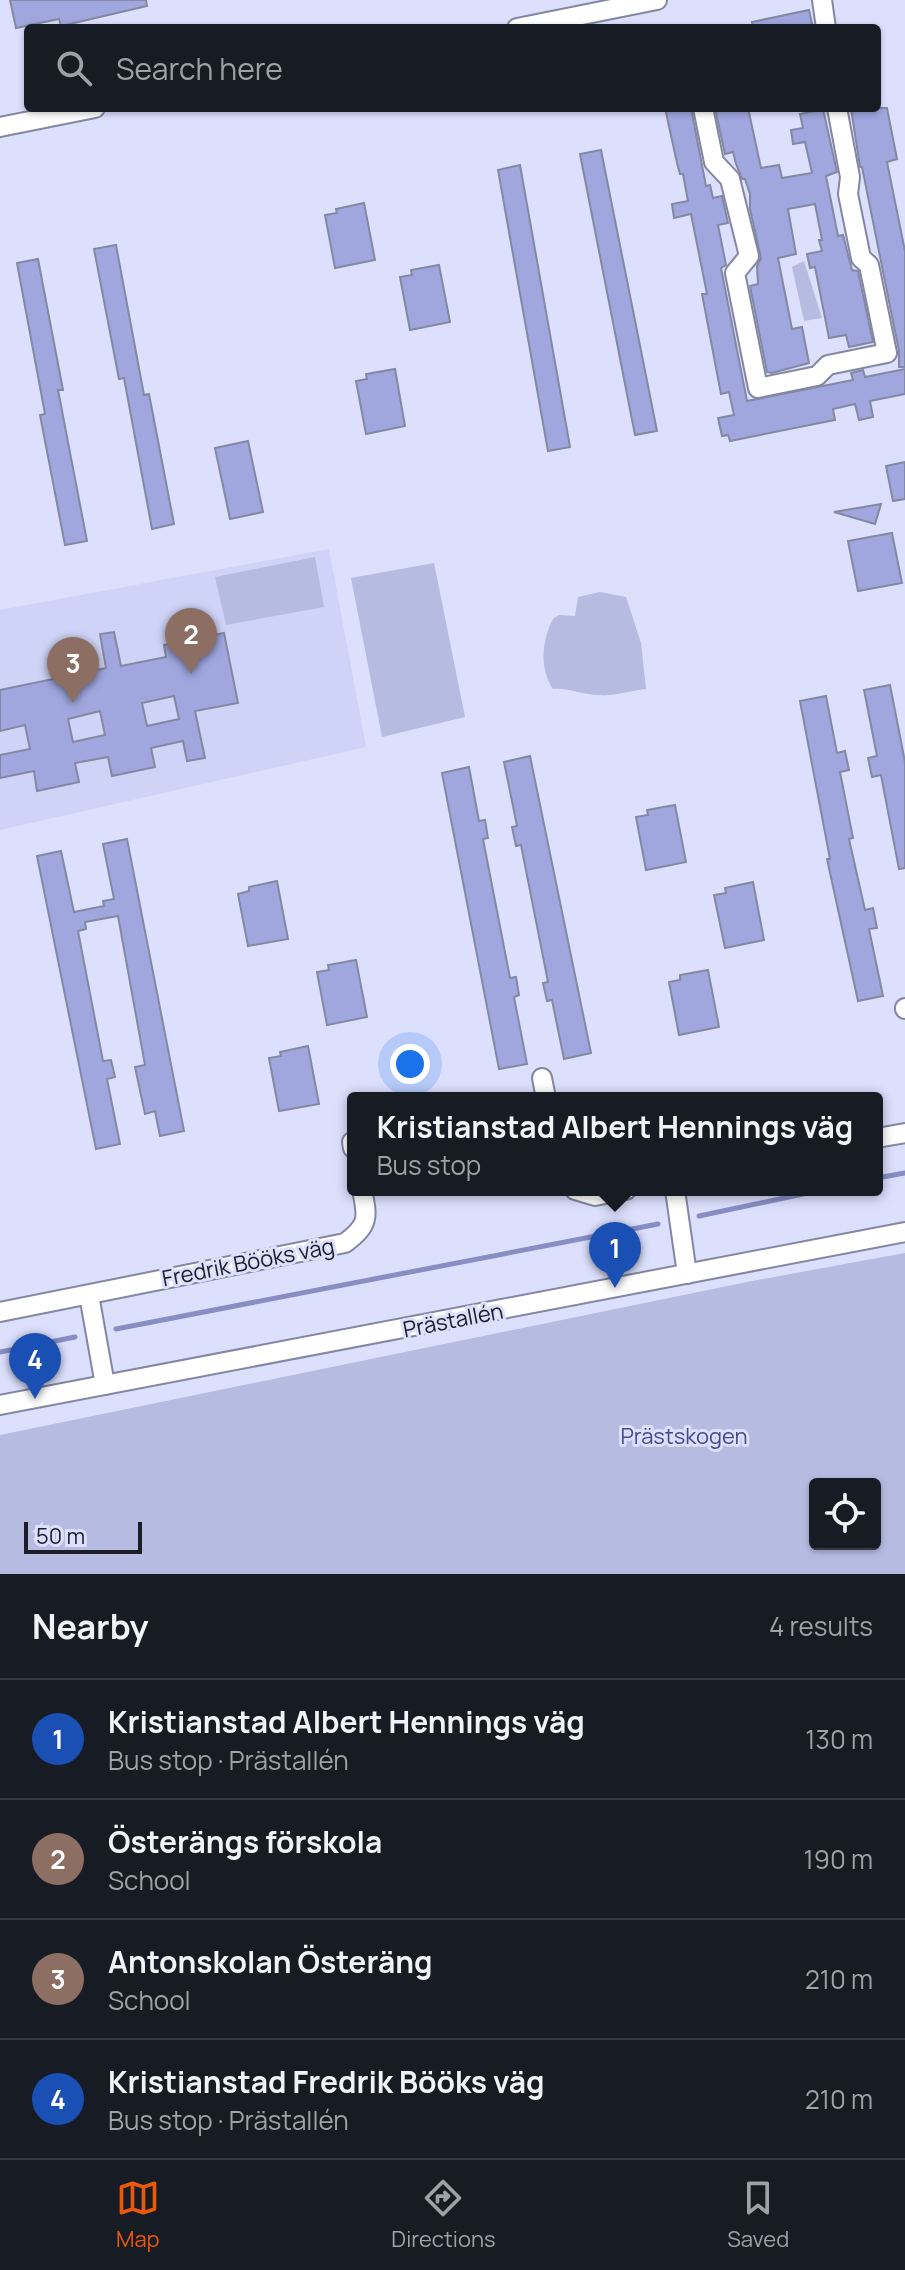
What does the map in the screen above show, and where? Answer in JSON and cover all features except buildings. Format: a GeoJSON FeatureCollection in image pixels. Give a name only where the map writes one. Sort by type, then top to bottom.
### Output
{"type":"FeatureCollection","features":[{"type":"Feature","properties":{"kind":"street"},"geometry":{"type":"LineString","coordinates":[[537,24],[657,0]]}},
{"type":"Feature","properties":{"kind":"street"},"geometry":{"type":"LineString","coordinates":[[822,0],[825,24]]}},
{"type":"Feature","properties":{"kind":"street"},"geometry":{"type":"LineString","coordinates":[[0,127],[75,112]]}},
{"type":"Feature","properties":{"kind":"street"},"geometry":{"type":"LineString","coordinates":[[704,112],[714,162],[730,179],[749,256],[735,273],[758,388],[817,376],[828,365],[887,353],[869,265],[861,258],[848,194],[850,177],[838,112]]}},
{"type":"Feature","properties":{"kind":"street"},"geometry":{"type":"LineString","coordinates":[[542,1078],[545,1092]]}},
{"type":"Feature","properties":{"kind":"street"},"geometry":{"type":"LineString","coordinates":[[883,1137],[905,1133]]}},
{"type":"Feature","properties":{"kind":"street","name":"Fredrik Bööks väg"},"geometry":{"type":"LineString","coordinates":[[0,1312],[345,1243],[364,1225],[367,1214],[363,1196]]}},
{"type":"Feature","properties":{"kind":"street"},"geometry":{"type":"LineString","coordinates":[[676,1196],[687,1274]]}},
{"type":"Feature","properties":{"kind":"street","name":"Prästallén"},"geometry":{"type":"LineString","coordinates":[[0,1405],[905,1232]]}},
{"type":"Feature","properties":{"kind":"street"},"geometry":{"type":"LineString","coordinates":[[89,1295],[105,1385]]}},
{"type":"Feature","properties":{"kind":"shaded area"},"geometry":{"type":"Polygon","coordinates":[[[329,549],[366,747],[0,830],[0,610],[329,549]]]}},
{"type":"Feature","properties":{"kind":"green space"},"geometry":{"type":"Polygon","coordinates":[[[804,261],[822,318],[804,321],[792,267],[804,261]]]}},
{"type":"Feature","properties":{"kind":"green space"},"geometry":{"type":"Polygon","coordinates":[[[315,557],[324,607],[226,625],[215,577],[315,557]]]}},
{"type":"Feature","properties":{"kind":"green space"},"geometry":{"type":"Polygon","coordinates":[[[434,563],[465,717],[382,737],[351,578],[434,563]]]}},
{"type":"Feature","properties":{"kind":"green space"},"geometry":{"type":"Polygon","coordinates":[[[600,592],[626,597],[641,643],[646,689],[605,695],[553,689],[546,672],[544,654],[546,636],[553,619],[559,615],[575,616],[578,597],[600,592]]]}},
{"type":"Feature","properties":{"kind":"green space","name":"Prästskogen"},"geometry":{"type":"Polygon","coordinates":[[[905,1253],[905,1574],[0,1574],[0,1435],[752,1281],[905,1253]]]}},
{"type":"Feature","properties":{"kind":"waterway"},"geometry":{"type":"LineString","coordinates":[[883,1177],[905,1173]]}},
{"type":"Feature","properties":{"kind":"waterway"},"geometry":{"type":"LineString","coordinates":[[699,1216],[794,1196]]}},
{"type":"Feature","properties":{"kind":"waterway"},"geometry":{"type":"LineString","coordinates":[[116,1329],[658,1224]]}},
{"type":"Feature","properties":{"kind":"waterway"},"geometry":{"type":"LineString","coordinates":[[0,1352],[75,1337]]}},
{"type":"Feature","properties":{"kind":"place","name":"Österängs förskola"},"geometry":{"type":"Point","coordinates":[191,674]}},
{"type":"Feature","properties":{"kind":"place","name":"Antonskolan Österäng"},"geometry":{"type":"Point","coordinates":[73,703]}},
{"type":"Feature","properties":{"kind":"place","name":"Kristianstad Albert Hennings väg"},"geometry":{"type":"Point","coordinates":[615,1288]}},
{"type":"Feature","properties":{"kind":"place","name":"Kristianstad Fredrik Bööks väg"},"geometry":{"type":"Point","coordinates":[35,1399]}}]}
